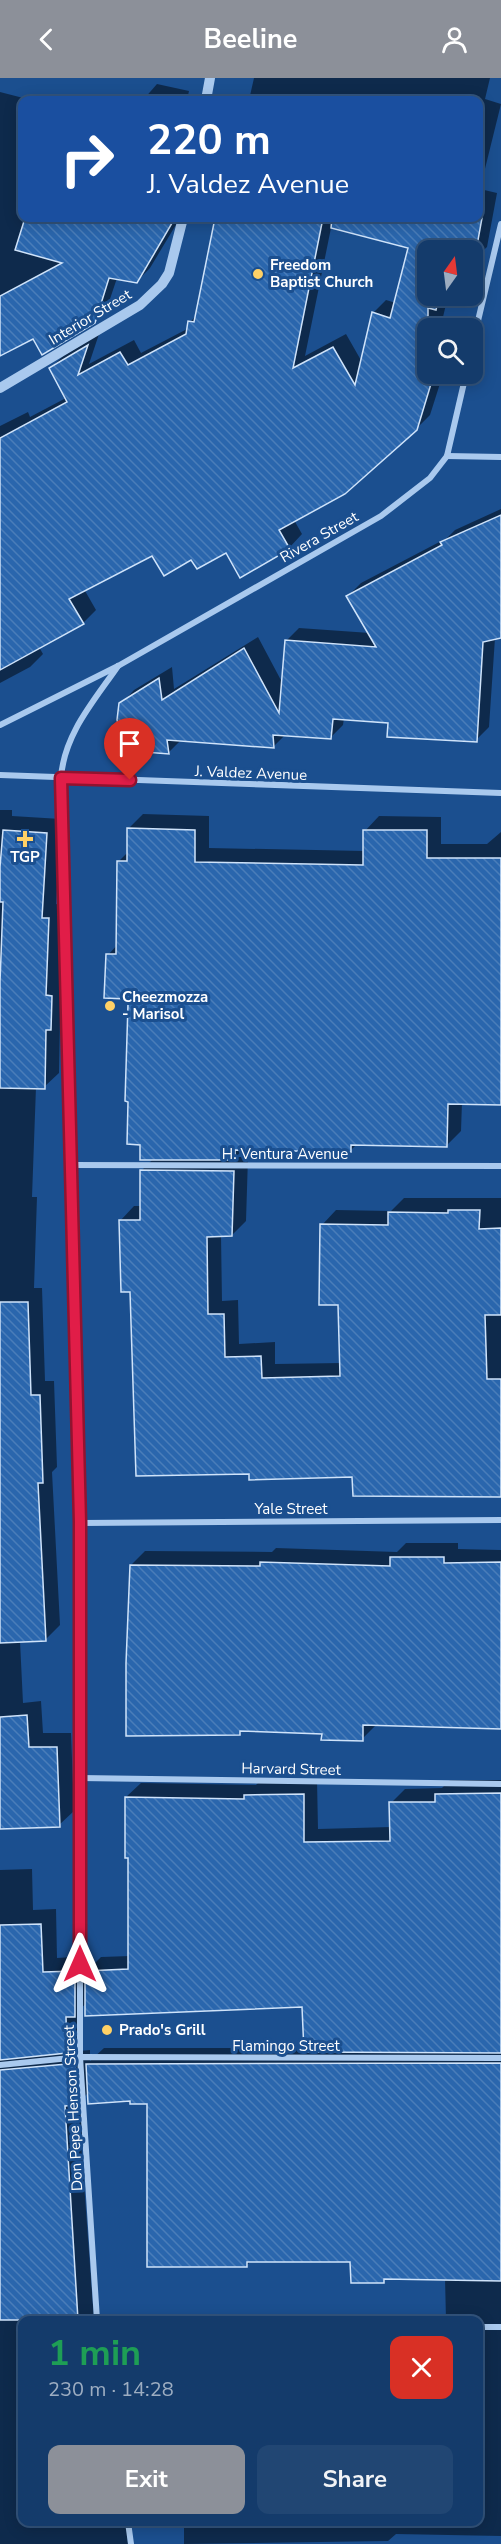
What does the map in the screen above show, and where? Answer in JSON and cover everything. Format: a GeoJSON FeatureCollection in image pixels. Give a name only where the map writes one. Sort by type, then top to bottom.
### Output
{"type":"FeatureCollection","features":[{"type":"Feature","properties":{"kind":"street"},"geometry":{"type":"LineString","coordinates":[[207,96],[210,78]]}},
{"type":"Feature","properties":{"kind":"street","name":"Interior Street"},"geometry":{"type":"LineString","coordinates":[[0,388],[140,305],[162,284],[169,273],[182,222]]}},
{"type":"Feature","properties":{"kind":"street"},"geometry":{"type":"LineString","coordinates":[[479,318],[501,224]]}},
{"type":"Feature","properties":{"kind":"street","name":"Rivera Street"},"geometry":{"type":"LineString","coordinates":[[0,725],[118,666],[381,516],[406,499],[430,478],[447,456],[464,384]]}},
{"type":"Feature","properties":{"kind":"street"},"geometry":{"type":"LineString","coordinates":[[447,456],[501,457]]}},
{"type":"Feature","properties":{"kind":"street","name":"Rivera Street"},"geometry":{"type":"LineString","coordinates":[[61,778],[62,759],[71,735],[118,666]]}},
{"type":"Feature","properties":{"kind":"street","name":"J. Valdez Avenue"},"geometry":{"type":"LineString","coordinates":[[0,775],[501,794]]}},
{"type":"Feature","properties":{"kind":"street","name":"Don Pepe Henson Street"},"geometry":{"type":"LineString","coordinates":[[61,778],[80,1522],[80,2057],[97,2316]]}},
{"type":"Feature","properties":{"kind":"street","name":"H. Ventura Avenue"},"geometry":{"type":"LineString","coordinates":[[70,1165],[501,1166]]}},
{"type":"Feature","properties":{"kind":"street","name":"Yale Street"},"geometry":{"type":"LineString","coordinates":[[80,1522],[501,1520]]}},
{"type":"Feature","properties":{"kind":"street","name":"Harvard Street"},"geometry":{"type":"LineString","coordinates":[[80,1778],[501,1784]]}},
{"type":"Feature","properties":{"kind":"street","name":"Flamingo Street"},"geometry":{"type":"LineString","coordinates":[[0,2065],[80,2057],[501,2058]]}},
{"type":"Feature","properties":{"kind":"street"},"geometry":{"type":"LineString","coordinates":[[483,2327],[501,2327]]}},
{"type":"Feature","properties":{"kind":"street"},"geometry":{"type":"LineString","coordinates":[[129,2526],[131,2544]]}},
{"type":"Feature","properties":{"kind":"building"},"geometry":{"type":"Polygon","coordinates":[[[24,222],[173,222],[137,283],[109,278],[95,323],[42,355],[33,339],[0,356],[0,296],[62,263],[15,250],[24,222]]]}},
{"type":"Feature","properties":{"kind":"building"},"geometry":{"type":"Polygon","coordinates":[[[214,222],[322,222],[293,368],[333,347],[355,385],[372,312],[390,318],[408,248],[331,228],[332,222],[481,222],[478,240],[417,240],[417,306],[437,306],[436,310],[428,308],[428,318],[417,318],[417,384],[431,384],[417,430],[345,494],[279,530],[290,549],[240,578],[226,553],[197,569],[191,560],[164,576],[152,556],[69,599],[84,624],[0,670],[0,438],[67,402],[49,368],[88,345],[78,375],[120,352],[128,365],[186,334],[188,321],[194,322],[214,222]]]}},
{"type":"Feature","properties":{"kind":"building"},"geometry":{"type":"Polygon","coordinates":[[[501,515],[501,638],[483,642],[477,742],[387,737],[388,723],[333,719],[331,739],[273,735],[274,748],[167,740],[169,754],[132,751],[124,744],[117,720],[119,703],[159,678],[162,700],[244,648],[279,713],[285,640],[376,647],[346,596],[442,545],[440,542],[501,515]]]}},
{"type":"Feature","properties":{"kind":"building"},"geometry":{"type":"Polygon","coordinates":[[[127,828],[195,830],[195,862],[363,865],[363,830],[427,830],[427,858],[501,858],[501,1105],[448,1104],[447,1147],[351,1145],[351,1152],[235,1150],[235,1160],[140,1160],[140,1145],[127,1144],[128,1102],[125,1101],[127,999],[104,998],[106,954],[116,954],[117,861],[127,861],[127,828]]]}},
{"type":"Feature","properties":{"kind":"building"},"geometry":{"type":"Polygon","coordinates":[[[3,830],[47,833],[42,918],[49,918],[46,995],[52,996],[51,1030],[46,1030],[45,1089],[0,1088],[3,902],[0,902],[0,867],[3,830]]]}},
{"type":"Feature","properties":{"kind":"building"},"geometry":{"type":"Polygon","coordinates":[[[140,1170],[234,1171],[232,1236],[207,1237],[208,1314],[224,1314],[225,1357],[261,1356],[262,1378],[340,1376],[338,1305],[319,1305],[320,1224],[388,1225],[388,1212],[448,1213],[448,1210],[480,1210],[479,1229],[501,1228],[501,1315],[485,1315],[487,1379],[501,1379],[501,1497],[353,1496],[352,1477],[249,1480],[249,1474],[136,1476],[130,1292],[121,1292],[119,1220],[140,1220],[140,1170]]]}},
{"type":"Feature","properties":{"kind":"building"},"geometry":{"type":"Polygon","coordinates":[[[0,1302],[28,1302],[31,1395],[40,1395],[43,1483],[38,1483],[46,1641],[0,1643],[0,1302]]]}},
{"type":"Feature","properties":{"kind":"building"},"geometry":{"type":"Polygon","coordinates":[[[390,1557],[444,1557],[444,1563],[501,1562],[501,1729],[363,1725],[363,1741],[321,1740],[322,1734],[240,1731],[240,1735],[126,1736],[130,1565],[260,1566],[260,1562],[390,1566],[390,1557]]]}},
{"type":"Feature","properties":{"kind":"building"},"geometry":{"type":"Polygon","coordinates":[[[27,1715],[29,1747],[57,1747],[60,1827],[0,1829],[0,1717],[27,1715]]]}},
{"type":"Feature","properties":{"kind":"building"},"geometry":{"type":"Polygon","coordinates":[[[501,1793],[501,2053],[304,2052],[302,2007],[85,2016],[85,1971],[128,1969],[128,1858],[125,1858],[125,1797],[244,1799],[244,1795],[304,1794],[304,1842],[390,1841],[389,1802],[435,1802],[435,1794],[501,1793]]]}},
{"type":"Feature","properties":{"kind":"building"},"geometry":{"type":"Polygon","coordinates":[[[41,1924],[43,1972],[75,1971],[75,2017],[66,2017],[67,2053],[0,2060],[0,1925],[41,1924]]]}},
{"type":"Feature","properties":{"kind":"building"},"geometry":{"type":"Polygon","coordinates":[[[501,2063],[501,2281],[384,2279],[384,2283],[351,2283],[350,2262],[247,2262],[247,2267],[147,2267],[147,2104],[130,2104],[130,2101],[88,2104],[86,2064],[501,2063]]]}},
{"type":"Feature","properties":{"kind":"building"},"geometry":{"type":"Polygon","coordinates":[[[75,2064],[78,2105],[65,2106],[78,2316],[18,2316],[18,2320],[0,2320],[0,2070],[75,2064]]]}},
{"type":"Feature","properties":{"kind":"place","name":"Freedom Baptist Church"},"geometry":{"type":"Point","coordinates":[258,274]}},
{"type":"Feature","properties":{"kind":"place","name":"TGP"},"geometry":{"type":"Point","coordinates":[25,839]}},
{"type":"Feature","properties":{"kind":"place","name":"Cheezmozza - Marisol"},"geometry":{"type":"Point","coordinates":[110,1006]}},
{"type":"Feature","properties":{"kind":"place","name":"Prado's Grill"},"geometry":{"type":"Point","coordinates":[107,2030]}},
{"type":"Feature","properties":{"kind":"route"},"geometry":{"type":"LineString","coordinates":[[80,1964],[80,1522],[61,778],[130,780]]}}]}
